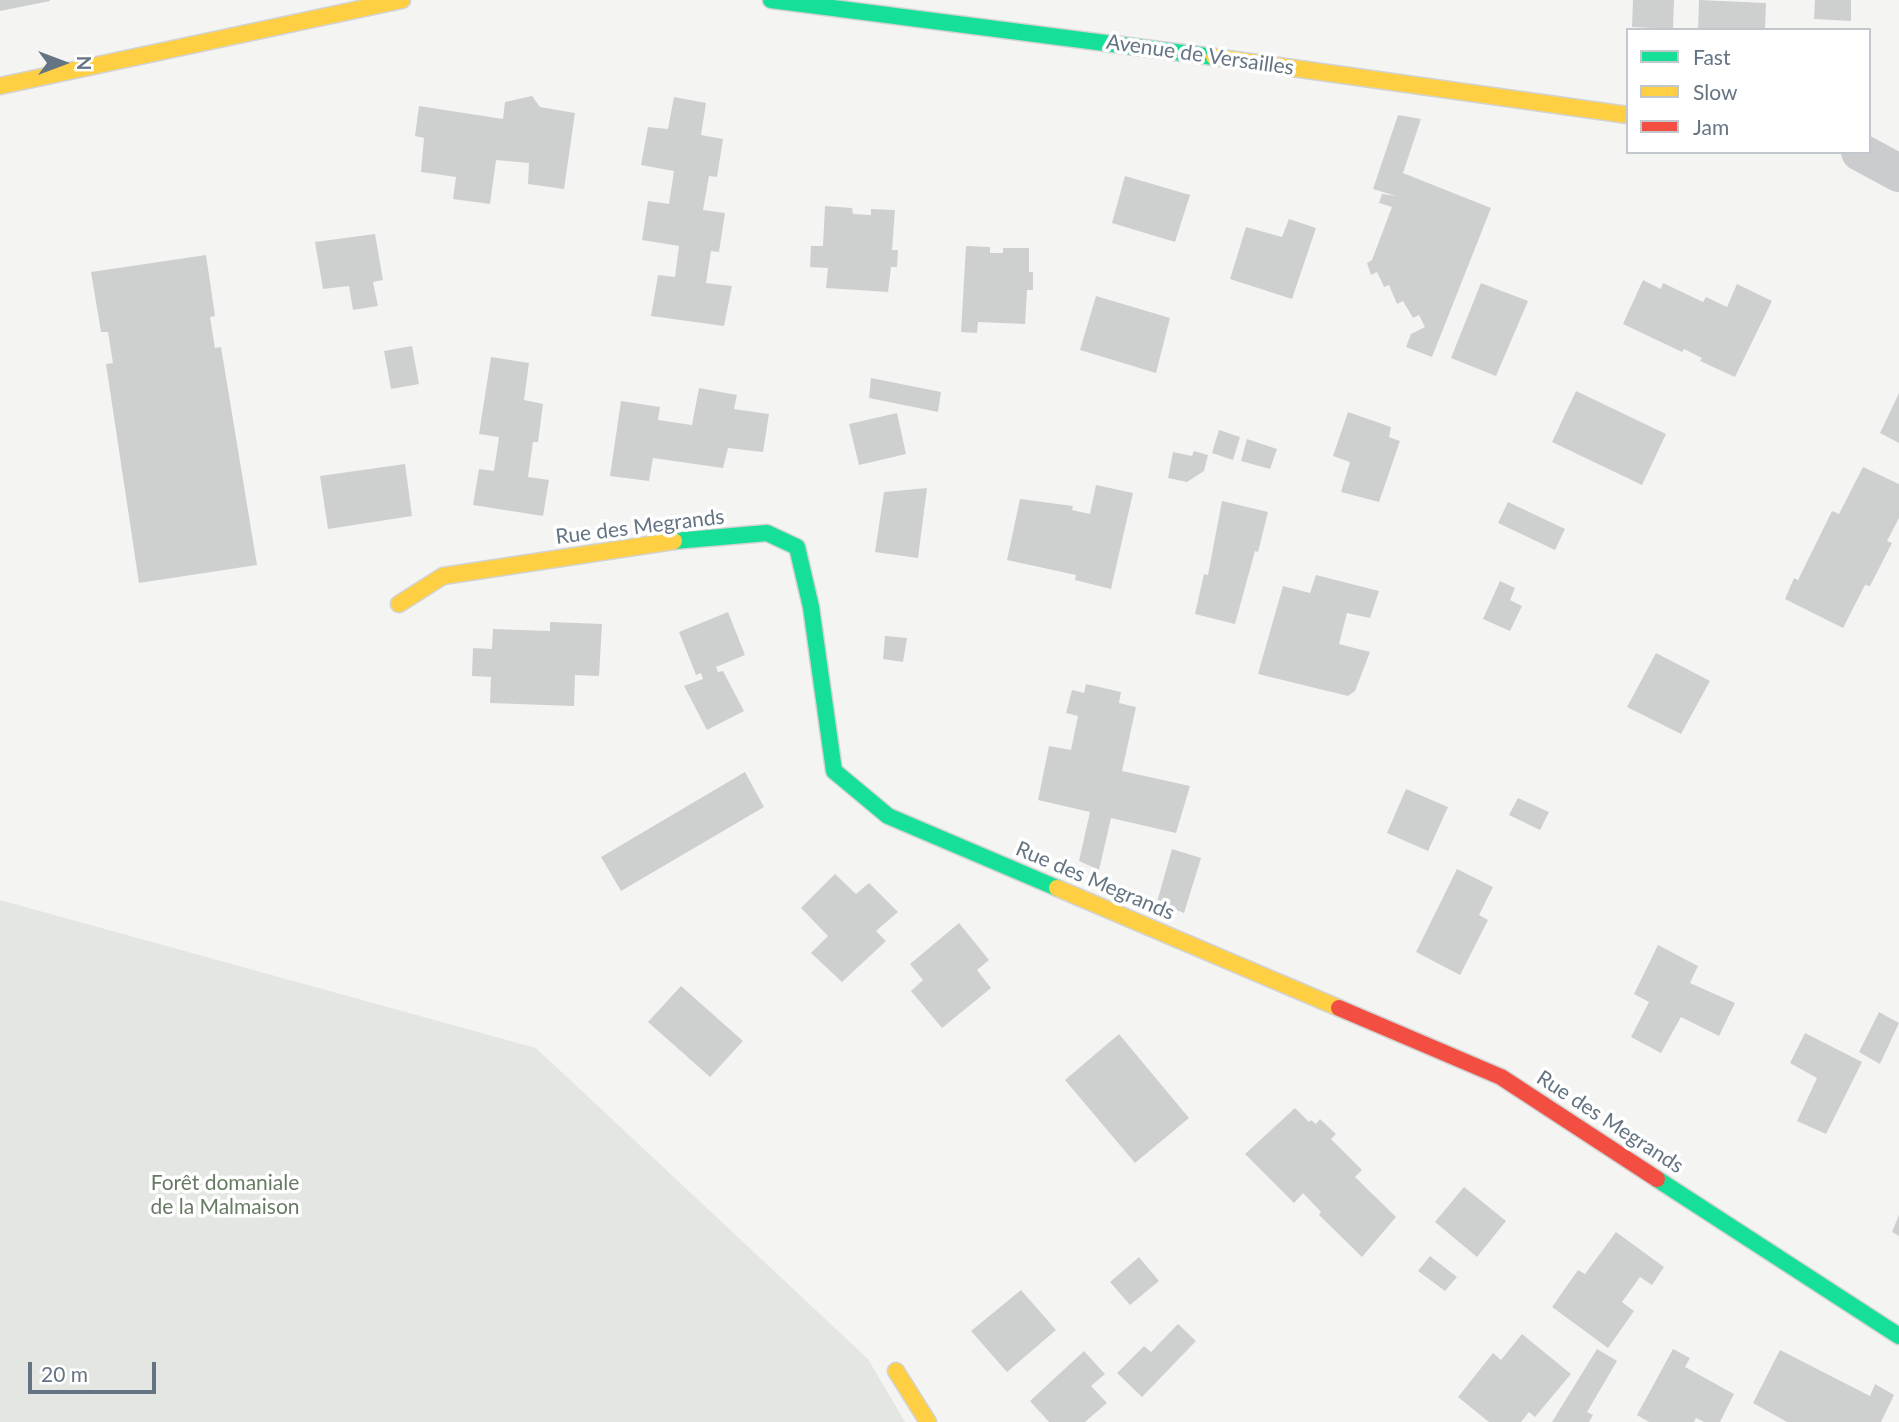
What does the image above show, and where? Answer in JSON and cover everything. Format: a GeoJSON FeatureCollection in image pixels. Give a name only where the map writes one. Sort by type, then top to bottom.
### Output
{"type":"FeatureCollection","features":[{"type":"Feature","properties":{"kind":"street"},"geometry":{"type":"LineString","coordinates":[[0,86],[402,0]]}},
{"type":"Feature","properties":{"kind":"street","name":"Avenue de Versailles"},"geometry":{"type":"LineString","coordinates":[[771,0],[1248,61],[1626,115]]}},
{"type":"Feature","properties":{"kind":"street"},"geometry":{"type":"LineString","coordinates":[[1864,154],[1899,173]]}},
{"type":"Feature","properties":{"kind":"street","name":"Rue des Megrands"},"geometry":{"type":"LineString","coordinates":[[399,604],[443,576],[687,539],[767,533],[777,537],[797,547],[811,607],[834,771],[888,816],[1501,1077],[1899,1336]]}},
{"type":"Feature","properties":{"kind":"street"},"geometry":{"type":"LineString","coordinates":[[896,1371],[928,1422]]}},
{"type":"Feature","properties":{"kind":"green space","name":"Forêt domaniale de la Malmaison"},"geometry":{"type":"Polygon","coordinates":[[[0,900],[536,1048],[868,1359],[905,1422],[0,1422],[0,900]]]}},
{"type":"Feature","properties":{"kind":"building"},"geometry":{"type":"Polygon","coordinates":[[[0,0],[50,0],[50,1],[0,11],[0,0]]]}},
{"type":"Feature","properties":{"kind":"building"},"geometry":{"type":"Polygon","coordinates":[[[1633,0],[1674,0],[1673,28],[1632,27],[1633,0]]]}},
{"type":"Feature","properties":{"kind":"building"},"geometry":{"type":"Polygon","coordinates":[[[1699,0],[1766,3],[1765,28],[1698,28],[1699,0]]]}},
{"type":"Feature","properties":{"kind":"building"},"geometry":{"type":"Polygon","coordinates":[[[1815,0],[1851,0],[1851,21],[1814,19],[1815,0]]]}},
{"type":"Feature","properties":{"kind":"building"},"geometry":{"type":"Polygon","coordinates":[[[532,96],[540,107],[575,113],[564,189],[528,184],[529,163],[496,160],[490,204],[453,199],[456,177],[421,172],[424,138],[415,136],[419,106],[503,119],[505,102],[532,96]]]}},
{"type":"Feature","properties":{"kind":"building"},"geometry":{"type":"Polygon","coordinates":[[[674,97],[706,103],[701,135],[723,139],[717,177],[709,176],[703,210],[725,213],[719,252],[711,251],[706,283],[732,286],[724,326],[651,316],[658,275],[675,277],[679,246],[642,240],[648,201],[669,204],[674,171],[641,165],[648,127],[668,129],[674,97]]]}},
{"type":"Feature","properties":{"kind":"building"},"geometry":{"type":"Polygon","coordinates":[[[1398,115],[1421,119],[1403,173],[1491,208],[1432,357],[1406,347],[1411,334],[1425,327],[1419,315],[1413,318],[1403,301],[1397,304],[1389,285],[1384,287],[1377,272],[1371,275],[1367,263],[1372,260],[1392,207],[1379,203],[1382,194],[1396,196],[1373,189],[1398,115]]]}},
{"type":"Feature","properties":{"kind":"building"},"geometry":{"type":"Polygon","coordinates":[[[1125,176],[1190,195],[1175,242],[1112,223],[1125,176]]]}},
{"type":"Feature","properties":{"kind":"building"},"geometry":{"type":"Polygon","coordinates":[[[825,206],[852,208],[853,214],[871,215],[871,209],[895,210],[892,250],[898,250],[897,267],[891,267],[888,292],[826,288],[828,268],[810,267],[811,246],[823,246],[825,206]]]}},
{"type":"Feature","properties":{"kind":"building"},"geometry":{"type":"Polygon","coordinates":[[[1289,219],[1316,228],[1292,299],[1230,279],[1246,227],[1282,237],[1289,219]]]}},
{"type":"Feature","properties":{"kind":"building"},"geometry":{"type":"Polygon","coordinates":[[[375,234],[383,280],[373,282],[378,306],[353,310],[349,286],[323,289],[315,242],[375,234]]]}},
{"type":"Feature","properties":{"kind":"building"},"geometry":{"type":"Polygon","coordinates":[[[966,246],[990,247],[990,253],[1003,253],[1003,248],[1029,248],[1029,272],[1033,272],[1033,290],[1027,290],[1025,324],[978,322],[977,333],[961,332],[966,246]]]}},
{"type":"Feature","properties":{"kind":"building"},"geometry":{"type":"Polygon","coordinates":[[[206,255],[215,316],[210,317],[215,348],[221,347],[257,565],[139,583],[106,364],[113,363],[108,332],[101,332],[91,272],[206,255]]]}},
{"type":"Feature","properties":{"kind":"building"},"geometry":{"type":"Polygon","coordinates":[[[1643,280],[1661,289],[1663,283],[1703,302],[1706,297],[1727,307],[1737,284],[1772,301],[1735,377],[1700,361],[1702,358],[1684,349],[1682,352],[1623,324],[1643,280]]]}},
{"type":"Feature","properties":{"kind":"building"},"geometry":{"type":"Polygon","coordinates":[[[1481,283],[1528,301],[1496,376],[1451,358],[1481,283]]]}},
{"type":"Feature","properties":{"kind":"building"},"geometry":{"type":"Polygon","coordinates":[[[1096,296],[1170,318],[1156,373],[1080,350],[1096,296]]]}},
{"type":"Feature","properties":{"kind":"building"},"geometry":{"type":"Polygon","coordinates":[[[412,346],[419,384],[391,389],[384,351],[412,346]]]}},
{"type":"Feature","properties":{"kind":"building"},"geometry":{"type":"Polygon","coordinates":[[[491,357],[529,363],[524,400],[543,404],[538,442],[533,442],[528,477],[549,480],[543,516],[473,505],[479,469],[494,471],[499,437],[479,434],[491,357]]]}},
{"type":"Feature","properties":{"kind":"building"},"geometry":{"type":"Polygon","coordinates":[[[871,378],[941,392],[938,412],[869,398],[871,378]]]}},
{"type":"Feature","properties":{"kind":"building"},"geometry":{"type":"Polygon","coordinates":[[[699,388],[737,395],[734,409],[769,414],[763,452],[728,448],[723,468],[653,458],[649,481],[610,476],[621,401],[660,407],[658,420],[692,425],[699,388]]]}},
{"type":"Feature","properties":{"kind":"building"},"geometry":{"type":"Polygon","coordinates":[[[1576,391],[1666,434],[1642,485],[1552,442],[1576,391]]]}},
{"type":"Feature","properties":{"kind":"building"},"geometry":{"type":"Polygon","coordinates":[[[1899,393],[1899,443],[1880,433],[1899,393]]]}},
{"type":"Feature","properties":{"kind":"building"},"geometry":{"type":"Polygon","coordinates":[[[1348,412],[1391,427],[1389,437],[1400,441],[1379,502],[1341,492],[1350,462],[1333,456],[1348,412]]]}},
{"type":"Feature","properties":{"kind":"building"},"geometry":{"type":"Polygon","coordinates":[[[897,413],[906,454],[859,465],[849,424],[897,413]]]}},
{"type":"Feature","properties":{"kind":"building"},"geometry":{"type":"Polygon","coordinates":[[[1219,430],[1240,437],[1233,460],[1212,453],[1219,430]]]}},
{"type":"Feature","properties":{"kind":"building"},"geometry":{"type":"Polygon","coordinates":[[[1247,439],[1277,449],[1270,469],[1241,461],[1247,439]]]}},
{"type":"Feature","properties":{"kind":"building"},"geometry":{"type":"Polygon","coordinates":[[[1194,451],[1208,455],[1204,471],[1187,482],[1168,478],[1173,452],[1192,456],[1194,451]]]}},
{"type":"Feature","properties":{"kind":"building"},"geometry":{"type":"Polygon","coordinates":[[[405,464],[412,516],[328,529],[320,476],[405,464]]]}},
{"type":"Feature","properties":{"kind":"building"},"geometry":{"type":"Polygon","coordinates":[[[1863,467],[1899,484],[1899,518],[1887,541],[1892,543],[1870,586],[1865,585],[1843,628],[1785,599],[1794,578],[1798,580],[1832,511],[1839,514],[1863,467]]]}},
{"type":"Feature","properties":{"kind":"building"},"geometry":{"type":"Polygon","coordinates":[[[1096,485],[1133,493],[1111,589],[1075,580],[1076,575],[1007,560],[1020,499],[1073,506],[1072,510],[1090,514],[1096,485]]]}},
{"type":"Feature","properties":{"kind":"building"},"geometry":{"type":"Polygon","coordinates":[[[927,488],[918,558],[875,552],[884,492],[927,488]]]}},
{"type":"Feature","properties":{"kind":"building"},"geometry":{"type":"Polygon","coordinates":[[[1222,501],[1268,512],[1235,624],[1195,614],[1204,574],[1208,575],[1222,501]]]}},
{"type":"Feature","properties":{"kind":"building"},"geometry":{"type":"Polygon","coordinates":[[[1508,502],[1565,529],[1555,550],[1498,523],[1508,502]]]}},
{"type":"Feature","properties":{"kind":"building"},"geometry":{"type":"Polygon","coordinates":[[[1316,575],[1379,591],[1370,618],[1347,613],[1339,644],[1370,652],[1355,691],[1348,696],[1258,674],[1283,586],[1310,593],[1316,575]]]}},
{"type":"Feature","properties":{"kind":"building"},"geometry":{"type":"Polygon","coordinates":[[[1500,581],[1515,588],[1510,600],[1522,606],[1510,631],[1483,619],[1500,581]]]}},
{"type":"Feature","properties":{"kind":"building"},"geometry":{"type":"Polygon","coordinates":[[[728,612],[745,655],[716,667],[718,672],[723,671],[744,711],[707,730],[684,686],[703,679],[701,673],[696,675],[679,632],[728,612]]]}},
{"type":"Feature","properties":{"kind":"building"},"geometry":{"type":"Polygon","coordinates":[[[550,622],[602,624],[599,676],[575,675],[574,706],[490,703],[491,677],[472,676],[473,648],[492,649],[493,629],[550,631],[550,622]]]}},
{"type":"Feature","properties":{"kind":"building"},"geometry":{"type":"Polygon","coordinates":[[[885,636],[907,638],[903,662],[883,659],[885,636]]]}},
{"type":"Feature","properties":{"kind":"building"},"geometry":{"type":"Polygon","coordinates":[[[1656,653],[1710,681],[1681,734],[1627,707],[1656,653]]]}},
{"type":"Feature","properties":{"kind":"building"},"geometry":{"type":"Polygon","coordinates":[[[1086,684],[1121,692],[1119,703],[1136,707],[1122,771],[1190,786],[1176,833],[1111,818],[1099,870],[1079,861],[1090,812],[1038,800],[1049,746],[1071,750],[1078,716],[1066,713],[1072,690],[1084,693],[1086,684]]]}},
{"type":"Feature","properties":{"kind":"building"},"geometry":{"type":"Polygon","coordinates":[[[745,772],[764,807],[621,891],[601,857],[745,772]]]}},
{"type":"Feature","properties":{"kind":"building"},"geometry":{"type":"Polygon","coordinates":[[[1406,789],[1448,807],[1428,851],[1387,833],[1406,789]]]}},
{"type":"Feature","properties":{"kind":"building"},"geometry":{"type":"Polygon","coordinates":[[[1518,798],[1549,812],[1540,830],[1509,815],[1518,798]]]}},
{"type":"Feature","properties":{"kind":"building"},"geometry":{"type":"Polygon","coordinates":[[[1172,849],[1201,858],[1184,913],[1157,902],[1172,849]]]}},
{"type":"Feature","properties":{"kind":"building"},"geometry":{"type":"Polygon","coordinates":[[[1457,869],[1493,887],[1479,915],[1488,920],[1460,975],[1416,952],[1457,869]]]}},
{"type":"Feature","properties":{"kind":"building"},"geometry":{"type":"Polygon","coordinates":[[[835,874],[856,894],[869,883],[898,912],[876,931],[886,941],[842,982],[811,953],[828,936],[801,908],[835,874]]]}},
{"type":"Feature","properties":{"kind":"building"},"geometry":{"type":"Polygon","coordinates":[[[959,923],[989,960],[977,970],[991,988],[942,1028],[911,991],[923,980],[910,964],[959,923]]]}},
{"type":"Feature","properties":{"kind":"building"},"geometry":{"type":"Polygon","coordinates":[[[1658,945],[1698,966],[1690,983],[1735,1003],[1719,1036],[1681,1017],[1661,1053],[1631,1037],[1649,1002],[1634,994],[1658,945]]]}},
{"type":"Feature","properties":{"kind":"building"},"geometry":{"type":"Polygon","coordinates":[[[681,986],[743,1041],[710,1077],[648,1022],[681,986]]]}},
{"type":"Feature","properties":{"kind":"building"},"geometry":{"type":"Polygon","coordinates":[[[1879,1012],[1899,1023],[1880,1064],[1859,1052],[1879,1012]]]}},
{"type":"Feature","properties":{"kind":"building"},"geometry":{"type":"Polygon","coordinates":[[[1805,1033],[1862,1062],[1826,1134],[1797,1121],[1817,1078],[1790,1063],[1805,1033]]]}},
{"type":"Feature","properties":{"kind":"building"},"geometry":{"type":"Polygon","coordinates":[[[1119,1034],[1189,1118],[1135,1163],[1065,1080],[1119,1034]]]}},
{"type":"Feature","properties":{"kind":"building"},"geometry":{"type":"Polygon","coordinates":[[[1295,1108],[1309,1122],[1311,1120],[1316,1124],[1320,1119],[1336,1134],[1331,1139],[1362,1170],[1355,1177],[1396,1217],[1362,1257],[1319,1215],[1321,1212],[1303,1193],[1294,1203],[1245,1154],[1295,1108]]]}},
{"type":"Feature","properties":{"kind":"building"},"geometry":{"type":"Polygon","coordinates":[[[1464,1187],[1506,1221],[1477,1257],[1435,1222],[1464,1187]]]}},
{"type":"Feature","properties":{"kind":"building"},"geometry":{"type":"Polygon","coordinates":[[[1899,1215],[1899,1236],[1892,1232],[1899,1215]]]}},
{"type":"Feature","properties":{"kind":"building"},"geometry":{"type":"Polygon","coordinates":[[[1616,1232],[1664,1267],[1652,1285],[1640,1277],[1622,1302],[1634,1311],[1608,1348],[1552,1307],[1578,1270],[1585,1274],[1616,1232]]]}},
{"type":"Feature","properties":{"kind":"building"},"geometry":{"type":"Polygon","coordinates":[[[1430,1256],[1457,1277],[1445,1291],[1418,1271],[1430,1256]]]}},
{"type":"Feature","properties":{"kind":"building"},"geometry":{"type":"Polygon","coordinates":[[[1139,1257],[1159,1281],[1130,1305],[1110,1282],[1139,1257]]]}},
{"type":"Feature","properties":{"kind":"building"},"geometry":{"type":"Polygon","coordinates":[[[1021,1290],[1056,1330],[1007,1372],[971,1331],[1021,1290]]]}},
{"type":"Feature","properties":{"kind":"building"},"geometry":{"type":"Polygon","coordinates":[[[1178,1324],[1196,1341],[1142,1397],[1117,1373],[1144,1346],[1151,1352],[1178,1324]]]}},
{"type":"Feature","properties":{"kind":"building"},"geometry":{"type":"Polygon","coordinates":[[[1522,1334],[1571,1374],[1535,1417],[1529,1412],[1521,1422],[1489,1422],[1458,1397],[1493,1353],[1501,1360],[1522,1334]]]}},
{"type":"Feature","properties":{"kind":"building"},"geometry":{"type":"Polygon","coordinates":[[[1597,1349],[1617,1361],[1587,1412],[1593,1415],[1589,1422],[1552,1422],[1597,1349]]]}},
{"type":"Feature","properties":{"kind":"building"},"geometry":{"type":"Polygon","coordinates":[[[1673,1349],[1690,1358],[1685,1367],[1734,1394],[1720,1422],[1704,1422],[1696,1418],[1694,1422],[1649,1422],[1637,1415],[1673,1349]]]}},
{"type":"Feature","properties":{"kind":"building"},"geometry":{"type":"Polygon","coordinates":[[[1780,1350],[1870,1396],[1875,1384],[1894,1395],[1881,1422],[1787,1422],[1753,1403],[1780,1350]]]}},
{"type":"Feature","properties":{"kind":"building"},"geometry":{"type":"Polygon","coordinates":[[[1084,1351],[1105,1374],[1091,1386],[1107,1403],[1085,1422],[1049,1422],[1030,1401],[1084,1351]]]}},
{"type":"Feature","properties":{"kind":"traffic: fast"},"geometry":{"type":"LineString","coordinates":[[771,0],[1214,57]]}},
{"type":"Feature","properties":{"kind":"traffic: fast"},"geometry":{"type":"LineString","coordinates":[[674,541],[767,533],[797,547],[811,607],[834,771],[888,816],[1057,888]]}},
{"type":"Feature","properties":{"kind":"traffic: fast"},"geometry":{"type":"LineString","coordinates":[[1657,1179],[1899,1336]]}},
{"type":"Feature","properties":{"kind":"traffic: slow"},"geometry":{"type":"LineString","coordinates":[[0,86],[402,0]]}},
{"type":"Feature","properties":{"kind":"traffic: slow"},"geometry":{"type":"LineString","coordinates":[[1214,57],[1626,115]]}},
{"type":"Feature","properties":{"kind":"traffic: slow"},"geometry":{"type":"LineString","coordinates":[[399,604],[443,576],[674,541]]}},
{"type":"Feature","properties":{"kind":"traffic: slow"},"geometry":{"type":"LineString","coordinates":[[1057,888],[1339,1008]]}},
{"type":"Feature","properties":{"kind":"traffic: slow"},"geometry":{"type":"LineString","coordinates":[[896,1371],[928,1422]]}},
{"type":"Feature","properties":{"kind":"traffic: jam"},"geometry":{"type":"LineString","coordinates":[[1339,1008],[1501,1077],[1657,1179]]}}]}
